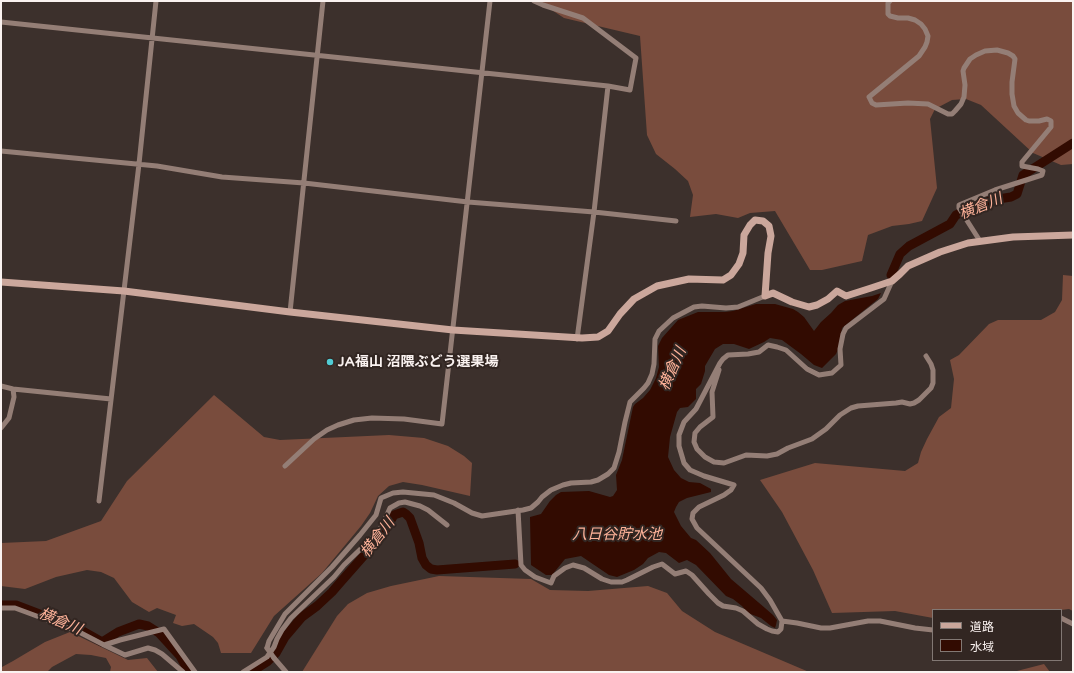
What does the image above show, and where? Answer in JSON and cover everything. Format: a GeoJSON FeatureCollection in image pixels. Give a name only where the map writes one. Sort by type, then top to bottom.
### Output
{"type":"FeatureCollection","features":[{"type":"Feature","properties":{"kind":"street"},"geometry":{"type":"LineString","coordinates":[[99,501],[139,164],[156,1]]}},
{"type":"Feature","properties":{"kind":"street"},"geometry":{"type":"LineString","coordinates":[[290,312],[323,1]]}},
{"type":"Feature","properties":{"kind":"street"},"geometry":{"type":"LineString","coordinates":[[285,466],[314,439],[327,430],[354,420],[372,418],[404,419],[442,424],[490,1]]}},
{"type":"Feature","properties":{"kind":"street"},"geometry":{"type":"LineString","coordinates":[[1,22],[608,86],[630,90],[636,58],[583,18],[534,1]]}},
{"type":"Feature","properties":{"kind":"street"},"geometry":{"type":"LineString","coordinates":[[890,1],[888,3],[888,14],[898,18],[915,20],[921,24],[928,36],[927,42],[919,56],[870,97],[872,103],[876,105],[908,103],[928,104],[948,114],[952,114],[958,108],[964,97],[965,85],[963,71],[970,59],[985,51],[997,50],[1008,53],[1015,59],[1012,94],[1014,106],[1018,113],[1029,121],[1048,119],[1051,121],[1050,127],[1022,162],[1022,166],[1038,169],[1043,172],[1042,175],[995,190],[959,205],[980,241]]}},
{"type":"Feature","properties":{"kind":"street"},"geometry":{"type":"LineString","coordinates":[[578,338],[608,86]]}},
{"type":"Feature","properties":{"kind":"street"},"geometry":{"type":"LineString","coordinates":[[1,151],[157,166],[222,177],[304,183],[468,202],[594,212],[676,221]]}},
{"type":"Feature","properties":{"kind":"street"},"geometry":{"type":"LineString","coordinates":[[1,282],[124,291],[290,312],[453,330],[578,338],[598,337],[608,330],[634,299],[657,286],[689,279],[723,280],[731,275],[739,264],[743,253],[744,235],[755,220],[763,221],[769,226],[771,236],[768,253],[765,296]]}},
{"type":"Feature","properties":{"kind":"street"},"geometry":{"type":"LineString","coordinates":[[286,672],[267,648],[269,641],[285,614],[332,567],[376,515],[381,498],[393,493],[403,492],[434,495],[454,503],[472,513],[482,516],[531,508],[551,490],[571,483],[598,480],[608,474],[614,468],[619,452],[630,402],[648,383],[652,374],[655,339],[659,331],[673,318],[694,307],[738,307],[773,293],[792,302],[809,307],[817,305],[828,299],[837,291],[846,296],[892,281],[908,266],[918,261],[968,243],[1013,237],[1073,235]]}},
{"type":"Feature","properties":{"kind":"street"},"geometry":{"type":"LineString","coordinates":[[518,510],[521,566],[535,577],[550,582],[554,576],[572,565],[584,568],[602,579],[612,582],[622,582],[662,564],[675,574],[686,571],[692,575],[718,604],[743,610],[758,624],[772,631],[778,632],[781,629],[782,621],[761,588],[697,528],[692,519],[694,513],[699,507],[724,495],[731,490],[734,485],[690,470],[684,463],[679,446],[679,435],[684,422],[696,410],[720,363],[728,355],[748,354],[758,352],[768,345],[777,346],[786,350],[807,369],[820,375],[832,373],[842,364],[840,349],[843,334],[846,328],[884,299],[892,281]]}},
{"type":"Feature","properties":{"kind":"street"},"geometry":{"type":"LineString","coordinates":[[720,363],[712,392],[713,417],[700,426],[696,433],[694,442],[697,449],[705,457],[714,462],[724,463],[746,455],[767,456],[777,454],[812,439],[826,429],[840,415],[851,408],[902,402],[910,404],[920,400],[931,388],[933,383],[933,370],[926,356]]}},
{"type":"Feature","properties":{"kind":"street"},"geometry":{"type":"LineString","coordinates":[[1,386],[14,389],[111,399]]}},
{"type":"Feature","properties":{"kind":"street"},"geometry":{"type":"LineString","coordinates":[[1,428],[9,418],[14,397],[14,389]]}},
{"type":"Feature","properties":{"kind":"street"},"geometry":{"type":"LineString","coordinates":[[243,672],[267,656],[274,647],[276,639],[291,618],[372,538],[382,526],[390,508],[399,503],[405,502],[420,506],[428,510],[447,525]]}},
{"type":"Feature","properties":{"kind":"street"},"geometry":{"type":"LineString","coordinates":[[1,608],[15,608],[81,632],[125,655],[148,648],[155,650],[183,672]]}},
{"type":"Feature","properties":{"kind":"street"},"geometry":{"type":"LineString","coordinates":[[1062,618],[1073,624]]}},
{"type":"Feature","properties":{"kind":"street"},"geometry":{"type":"LineString","coordinates":[[782,621],[821,628],[830,628],[868,621],[880,621],[932,630]]}},
{"type":"Feature","properties":{"kind":"street"},"geometry":{"type":"LineString","coordinates":[[104,645],[164,629],[195,672]]}},
{"type":"Feature","properties":{"kind":"shaded area"},"geometry":{"type":"Polygon","coordinates":[[[538,1],[1073,1],[1073,164],[1061,165],[1033,153],[981,105],[966,99],[952,100],[935,109],[930,119],[937,188],[922,221],[892,226],[868,235],[862,261],[822,270],[810,270],[775,211],[750,213],[738,218],[716,214],[690,217],[693,195],[688,181],[656,154],[647,135],[640,36],[564,18],[538,1]]]}},
{"type":"Feature","properties":{"kind":"shaded area"},"geometry":{"type":"Polygon","coordinates":[[[1063,275],[1073,276],[1073,611],[1069,609],[932,609],[932,618],[895,611],[832,613],[813,570],[782,512],[760,480],[815,463],[905,471],[918,463],[921,452],[939,417],[951,408],[954,379],[950,360],[959,355],[989,324],[998,320],[1041,320],[1055,312],[1062,300],[1063,275]]]}},
{"type":"Feature","properties":{"kind":"shaded area"},"geometry":{"type":"Polygon","coordinates":[[[214,395],[264,437],[280,440],[389,435],[424,438],[448,446],[472,463],[470,496],[403,482],[389,486],[378,496],[370,513],[361,526],[322,573],[274,616],[251,653],[221,653],[218,643],[213,637],[194,624],[182,626],[173,623],[176,615],[157,608],[149,612],[132,602],[114,578],[101,572],[87,570],[56,577],[25,589],[1,586],[1,543],[46,541],[101,521],[127,481],[214,395]]]}},
{"type":"Feature","properties":{"kind":"shaded area"},"geometry":{"type":"Polygon","coordinates":[[[439,576],[531,579],[550,590],[588,591],[648,586],[667,593],[682,611],[715,632],[809,672],[302,672],[337,616],[348,604],[367,593],[391,586],[439,576]]]}},
{"type":"Feature","properties":{"kind":"shaded area"},"geometry":{"type":"Polygon","coordinates":[[[70,632],[128,660],[147,658],[158,672],[110,672],[111,667],[106,658],[76,654],[52,667],[47,672],[1,672],[1,666],[2,667],[13,661],[45,642],[70,632]]]}},
{"type":"Feature","properties":{"kind":"shaded area"},"geometry":{"type":"Polygon","coordinates":[[[1044,664],[1050,672],[1013,672],[1044,664]]]}},
{"type":"Feature","properties":{"kind":"water","name":"八日谷貯水池"},"geometry":{"type":"Polygon","coordinates":[[[881,293],[878,299],[842,328],[839,347],[836,354],[822,368],[814,365],[782,340],[770,338],[749,349],[734,344],[723,344],[715,349],[705,366],[701,384],[696,389],[696,399],[688,407],[680,408],[677,412],[670,437],[668,457],[674,470],[681,478],[689,482],[700,483],[711,489],[711,492],[687,498],[679,502],[674,512],[681,526],[691,538],[696,540],[710,553],[731,579],[773,615],[777,620],[775,628],[761,618],[748,613],[733,599],[726,596],[696,565],[687,560],[679,563],[666,553],[659,552],[648,558],[643,564],[634,570],[617,577],[609,575],[581,556],[565,559],[552,575],[546,575],[531,565],[530,517],[541,514],[550,501],[561,492],[589,491],[610,497],[613,496],[617,490],[616,475],[622,460],[633,407],[650,390],[656,378],[659,367],[658,346],[662,338],[678,320],[698,312],[725,312],[756,304],[775,304],[798,312],[804,317],[814,331],[838,305],[845,301],[881,293]]]}},
{"type":"Feature","properties":{"kind":"waterway","name":"横倉川"},"geometry":{"type":"LineString","coordinates":[[891,275],[900,254],[909,246],[950,224],[956,215],[992,200],[1011,197],[1017,194],[1023,175],[1073,143]]}},
{"type":"Feature","properties":{"kind":"waterway","name":"横倉川"},"geometry":{"type":"LineString","coordinates":[[251,672],[267,662],[276,653],[285,637],[302,617],[332,592],[383,534],[394,515],[403,512],[410,518],[419,543],[422,558],[426,565],[431,569],[437,570],[515,564]]}},
{"type":"Feature","properties":{"kind":"waterway","name":"横倉川"},"geometry":{"type":"LineString","coordinates":[[1,605],[16,605],[72,625],[102,642],[118,632],[139,624],[148,626],[159,633],[180,656],[189,672]]}},
{"type":"Feature","properties":{"kind":"place","name":"JA福山 沼隈ぶどう選果場"},"geometry":{"type":"Point","coordinates":[330,362]}}]}
